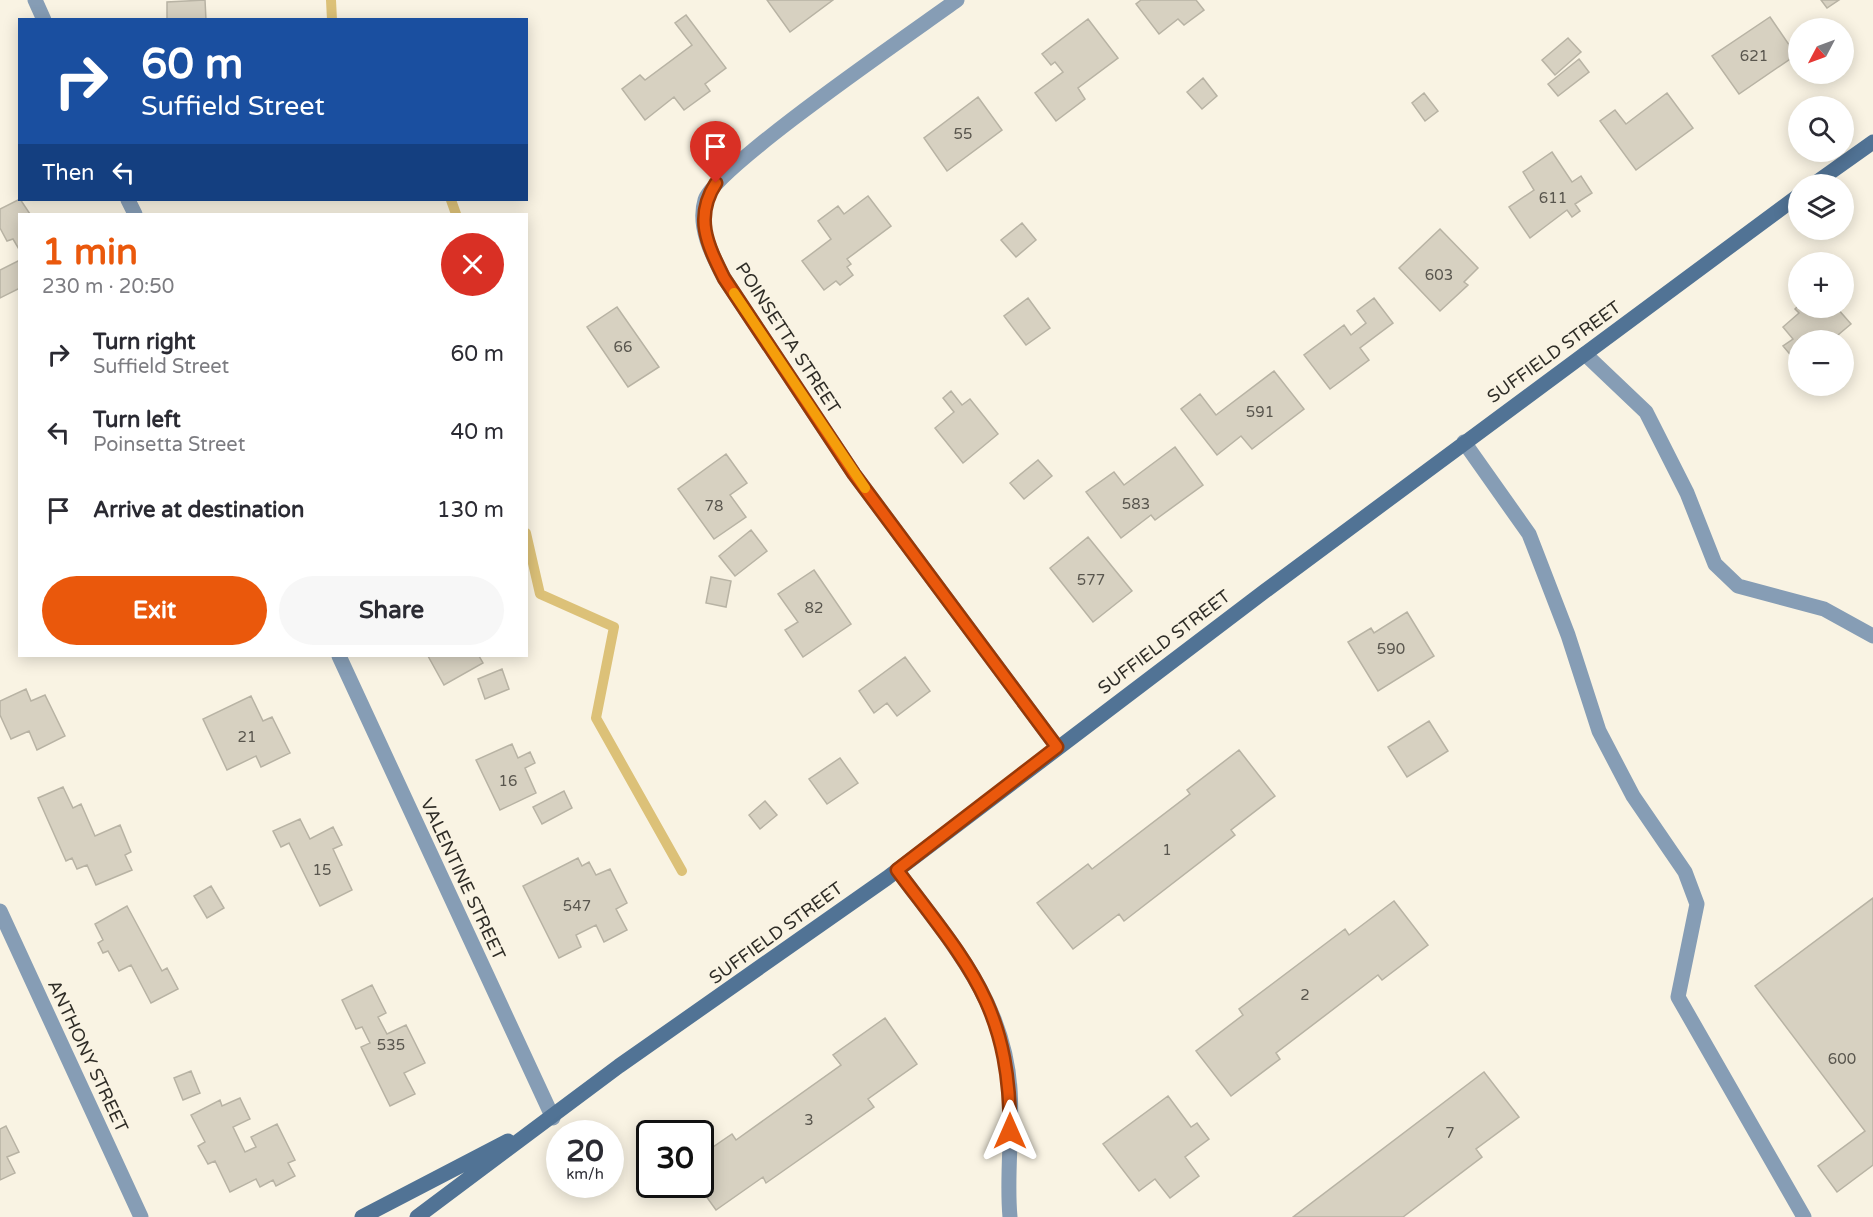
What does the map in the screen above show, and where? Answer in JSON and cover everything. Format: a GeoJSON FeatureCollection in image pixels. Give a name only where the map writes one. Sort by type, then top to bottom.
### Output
{"type":"FeatureCollection","features":[{"type":"Feature","properties":{"kind":"main road"},"geometry":{"type":"LineString","coordinates":[[1828,174],[1873,142]]}},
{"type":"Feature","properties":{"kind":"main road","name":"SUFFIELD STREET"},"geometry":{"type":"LineString","coordinates":[[417,1217],[553,1118],[619,1066],[897,870],[1464,442],[1788,203]]}},
{"type":"Feature","properties":{"kind":"main road","name":"SUFFIELD STREET"},"geometry":{"type":"LineString","coordinates":[[362,1217],[553,1118]]}},
{"type":"Feature","properties":{"kind":"street"},"geometry":{"type":"LineString","coordinates":[[35,0],[43,18]]}},
{"type":"Feature","properties":{"kind":"street","name":"POINSETTA STREET"},"geometry":{"type":"LineString","coordinates":[[957,0],[765,141],[716,183],[705,199],[704,224],[711,251],[724,278],[854,474],[1057,747]]}},
{"type":"Feature","properties":{"kind":"street"},"geometry":{"type":"LineString","coordinates":[[1585,354],[1646,412],[1687,493],[1715,564],[1738,586],[1824,609],[1873,636]]}},
{"type":"Feature","properties":{"kind":"street"},"geometry":{"type":"LineString","coordinates":[[1464,442],[1528,534],[1568,634],[1599,731],[1633,796],[1685,872],[1697,904],[1678,997],[1804,1217]]}},
{"type":"Feature","properties":{"kind":"street","name":"VALENTINE STREET"},"geometry":{"type":"LineString","coordinates":[[339,657],[553,1118]]}},
{"type":"Feature","properties":{"kind":"street"},"geometry":{"type":"LineString","coordinates":[[897,870],[971,969],[987,998],[999,1030],[1010,1088],[1010,1217]]}},
{"type":"Feature","properties":{"kind":"street","name":"ANTHONY STREET"},"geometry":{"type":"LineString","coordinates":[[0,910],[141,1217]]}},
{"type":"Feature","properties":{"kind":"building"},"geometry":{"type":"Polygon","coordinates":[[[205,0],[206,18],[167,18],[167,2],[205,0]]]}},
{"type":"Feature","properties":{"kind":"building"},"geometry":{"type":"Polygon","coordinates":[[[767,0],[833,0],[790,32],[767,0]]]}},
{"type":"Feature","properties":{"kind":"building"},"geometry":{"type":"Polygon","coordinates":[[[1141,0],[1196,0],[1204,10],[1184,25],[1178,19],[1159,34],[1136,4],[1141,0]]]}},
{"type":"Feature","properties":{"kind":"building"},"geometry":{"type":"Polygon","coordinates":[[[1821,0],[1839,0],[1827,8],[1821,0]]]}},
{"type":"Feature","properties":{"kind":"building"},"geometry":{"type":"Polygon","coordinates":[[[686,15],[726,68],[705,84],[710,91],[684,110],[674,97],[645,120],[622,89],[640,75],[645,80],[692,45],[675,23],[686,15]]]}},
{"type":"Feature","properties":{"kind":"building"},"geometry":{"type":"Polygon","coordinates":[[[1770,17],[1788,43],[1788,60],[1739,94],[1712,56],[1770,17]]]}},
{"type":"Feature","properties":{"kind":"building"},"geometry":{"type":"Polygon","coordinates":[[[1088,19],[1118,58],[1078,88],[1085,99],[1056,121],[1035,93],[1063,72],[1055,62],[1051,65],[1042,54],[1088,19]]]}},
{"type":"Feature","properties":{"kind":"building"},"geometry":{"type":"Polygon","coordinates":[[[1568,38],[1581,52],[1555,75],[1542,60],[1568,38]]]}},
{"type":"Feature","properties":{"kind":"building"},"geometry":{"type":"Polygon","coordinates":[[[1579,59],[1589,72],[1558,96],[1548,84],[1579,59]]]}},
{"type":"Feature","properties":{"kind":"building"},"geometry":{"type":"Polygon","coordinates":[[[1203,78],[1217,96],[1202,109],[1187,92],[1203,78]]]}},
{"type":"Feature","properties":{"kind":"building"},"geometry":{"type":"Polygon","coordinates":[[[1424,93],[1438,111],[1425,121],[1412,103],[1424,93]]]}},
{"type":"Feature","properties":{"kind":"building"},"geometry":{"type":"Polygon","coordinates":[[[1667,93],[1693,128],[1636,170],[1600,121],[1615,110],[1626,124],[1667,93]]]}},
{"type":"Feature","properties":{"kind":"building"},"geometry":{"type":"Polygon","coordinates":[[[978,97],[1002,130],[947,171],[924,138],[978,97]]]}},
{"type":"Feature","properties":{"kind":"building"},"geometry":{"type":"Polygon","coordinates":[[[1552,152],[1572,182],[1581,176],[1592,193],[1575,204],[1580,211],[1572,217],[1567,210],[1530,238],[1509,207],[1534,190],[1523,172],[1552,152]]]}},
{"type":"Feature","properties":{"kind":"building"},"geometry":{"type":"Polygon","coordinates":[[[868,196],[891,226],[847,259],[851,264],[847,267],[853,275],[840,285],[836,281],[824,290],[802,261],[831,239],[818,221],[838,206],[844,214],[868,196]]]}},
{"type":"Feature","properties":{"kind":"building"},"geometry":{"type":"Polygon","coordinates":[[[18,200],[21,201],[29,213],[18,213],[18,248],[13,239],[7,241],[0,228],[0,209],[18,200]]]}},
{"type":"Feature","properties":{"kind":"building"},"geometry":{"type":"Polygon","coordinates":[[[1022,223],[1036,240],[1016,257],[1001,240],[1022,223]]]}},
{"type":"Feature","properties":{"kind":"building"},"geometry":{"type":"Polygon","coordinates":[[[1440,229],[1478,268],[1464,282],[1468,285],[1440,311],[1399,268],[1440,229]]]}},
{"type":"Feature","properties":{"kind":"building"},"geometry":{"type":"Polygon","coordinates":[[[18,261],[18,289],[0,298],[0,270],[18,261]]]}},
{"type":"Feature","properties":{"kind":"building"},"geometry":{"type":"Polygon","coordinates":[[[1028,298],[1050,328],[1026,345],[1004,316],[1028,298]]]}},
{"type":"Feature","properties":{"kind":"building"},"geometry":{"type":"Polygon","coordinates":[[[1374,298],[1393,323],[1360,348],[1369,360],[1330,389],[1304,355],[1344,325],[1351,335],[1366,323],[1357,311],[1374,298]]]}},
{"type":"Feature","properties":{"kind":"building"},"geometry":{"type":"Polygon","coordinates":[[[617,307],[659,367],[628,387],[587,327],[617,307]]]}},
{"type":"Feature","properties":{"kind":"building"},"geometry":{"type":"Polygon","coordinates":[[[1793,318],[1846,318],[1851,324],[1844,330],[1788,330],[1788,333],[1783,327],[1793,318]]]}},
{"type":"Feature","properties":{"kind":"building"},"geometry":{"type":"Polygon","coordinates":[[[1788,342],[1788,352],[1783,346],[1788,342]]]}},
{"type":"Feature","properties":{"kind":"building"},"geometry":{"type":"Polygon","coordinates":[[[1274,371],[1304,409],[1252,449],[1241,436],[1217,455],[1181,409],[1200,394],[1216,415],[1274,371]]]}},
{"type":"Feature","properties":{"kind":"building"},"geometry":{"type":"Polygon","coordinates":[[[951,391],[962,405],[970,399],[998,434],[963,463],[935,428],[954,412],[943,398],[951,391]]]}},
{"type":"Feature","properties":{"kind":"building"},"geometry":{"type":"Polygon","coordinates":[[[1175,447],[1203,485],[1155,520],[1151,515],[1121,538],[1086,492],[1114,472],[1124,485],[1175,447]]]}},
{"type":"Feature","properties":{"kind":"building"},"geometry":{"type":"Polygon","coordinates":[[[726,454],[747,483],[730,495],[746,517],[714,539],[678,489],[726,454]]]}},
{"type":"Feature","properties":{"kind":"building"},"geometry":{"type":"Polygon","coordinates":[[[1038,460],[1052,476],[1024,499],[1010,483],[1038,460]]]}},
{"type":"Feature","properties":{"kind":"building"},"geometry":{"type":"Polygon","coordinates":[[[751,530],[767,551],[735,576],[719,556],[751,530]]]}},
{"type":"Feature","properties":{"kind":"building"},"geometry":{"type":"Polygon","coordinates":[[[1088,537],[1132,591],[1093,622],[1050,568],[1088,537]]]}},
{"type":"Feature","properties":{"kind":"building"},"geometry":{"type":"Polygon","coordinates":[[[814,570],[851,624],[803,657],[785,630],[798,622],[778,594],[814,570]]]}},
{"type":"Feature","properties":{"kind":"building"},"geometry":{"type":"Polygon","coordinates":[[[711,577],[731,581],[726,607],[706,603],[711,577]]]}},
{"type":"Feature","properties":{"kind":"building"},"geometry":{"type":"Polygon","coordinates":[[[1407,612],[1434,656],[1378,691],[1348,642],[1371,628],[1374,633],[1407,612]]]}},
{"type":"Feature","properties":{"kind":"building"},"geometry":{"type":"Polygon","coordinates":[[[429,657],[480,657],[483,663],[444,685],[429,657]]]}},
{"type":"Feature","properties":{"kind":"building"},"geometry":{"type":"Polygon","coordinates":[[[905,657],[930,691],[897,716],[887,703],[874,713],[859,691],[905,657]]]}},
{"type":"Feature","properties":{"kind":"building"},"geometry":{"type":"Polygon","coordinates":[[[502,669],[509,689],[485,699],[478,679],[502,669]]]}},
{"type":"Feature","properties":{"kind":"building"},"geometry":{"type":"Polygon","coordinates":[[[26,689],[31,701],[45,695],[65,736],[37,750],[29,731],[11,739],[0,715],[0,701],[26,689]]]}},
{"type":"Feature","properties":{"kind":"building"},"geometry":{"type":"Polygon","coordinates":[[[251,696],[263,721],[272,717],[290,753],[261,767],[256,756],[227,770],[203,719],[251,696]]]}},
{"type":"Feature","properties":{"kind":"building"},"geometry":{"type":"Polygon","coordinates":[[[1429,721],[1448,751],[1407,777],[1388,747],[1429,721]]]}},
{"type":"Feature","properties":{"kind":"building"},"geometry":{"type":"Polygon","coordinates":[[[512,744],[518,758],[530,752],[535,763],[525,768],[536,793],[500,810],[476,760],[512,744]]]}},
{"type":"Feature","properties":{"kind":"building"},"geometry":{"type":"Polygon","coordinates":[[[1239,750],[1275,796],[1231,830],[1235,835],[1124,921],[1119,914],[1073,949],[1037,903],[1088,864],[1092,869],[1190,794],[1187,790],[1239,750]]]}},
{"type":"Feature","properties":{"kind":"building"},"geometry":{"type":"Polygon","coordinates":[[[840,758],[858,783],[827,804],[809,779],[840,758]]]}},
{"type":"Feature","properties":{"kind":"building"},"geometry":{"type":"Polygon","coordinates":[[[63,787],[73,808],[81,804],[95,836],[120,825],[131,852],[125,855],[132,870],[96,885],[87,865],[77,869],[72,858],[66,861],[38,798],[63,787]]]}},
{"type":"Feature","properties":{"kind":"building"},"geometry":{"type":"Polygon","coordinates":[[[564,791],[572,808],[542,824],[533,807],[564,791]]]}},
{"type":"Feature","properties":{"kind":"building"},"geometry":{"type":"Polygon","coordinates":[[[765,801],[777,815],[760,829],[749,815],[765,801]]]}},
{"type":"Feature","properties":{"kind":"building"},"geometry":{"type":"Polygon","coordinates":[[[300,819],[310,839],[333,827],[342,845],[333,849],[352,890],[320,906],[289,843],[281,847],[273,831],[300,819]]]}},
{"type":"Feature","properties":{"kind":"building"},"geometry":{"type":"Polygon","coordinates":[[[578,858],[582,866],[589,862],[596,875],[610,869],[627,903],[616,909],[627,930],[604,942],[596,925],[576,935],[581,947],[559,958],[523,886],[578,858]]]}},
{"type":"Feature","properties":{"kind":"building"},"geometry":{"type":"Polygon","coordinates":[[[211,886],[224,908],[207,918],[194,896],[211,886]]]}},
{"type":"Feature","properties":{"kind":"building"},"geometry":{"type":"Polygon","coordinates":[[[1873,898],[1873,1165],[1837,1192],[1818,1166],[1865,1131],[1755,986],[1873,898]]]}},
{"type":"Feature","properties":{"kind":"building"},"geometry":{"type":"Polygon","coordinates":[[[1394,901],[1428,945],[1382,980],[1378,975],[1276,1053],[1280,1059],[1231,1096],[1196,1051],[1243,1015],[1239,1009],[1345,929],[1349,935],[1394,901]]]}},
{"type":"Feature","properties":{"kind":"building"},"geometry":{"type":"Polygon","coordinates":[[[127,906],[162,971],[167,968],[178,989],[151,1003],[131,965],[119,971],[108,951],[103,953],[98,943],[103,940],[95,924],[127,906]]]}},
{"type":"Feature","properties":{"kind":"building"},"geometry":{"type":"Polygon","coordinates":[[[372,985],[386,1013],[378,1017],[387,1034],[406,1025],[425,1063],[404,1073],[415,1094],[390,1106],[361,1047],[370,1043],[362,1027],[356,1029],[342,1000],[372,985]]]}},
{"type":"Feature","properties":{"kind":"building"},"geometry":{"type":"Polygon","coordinates":[[[885,1018],[917,1064],[868,1099],[874,1107],[766,1183],[763,1177],[716,1210],[707,1198],[714,1198],[714,1146],[732,1134],[736,1140],[841,1065],[833,1055],[885,1018]]]}},
{"type":"Feature","properties":{"kind":"building"},"geometry":{"type":"Polygon","coordinates":[[[191,1071],[200,1093],[183,1100],[174,1078],[191,1071]]]}},
{"type":"Feature","properties":{"kind":"building"},"geometry":{"type":"Polygon","coordinates":[[[1484,1072],[1519,1117],[1476,1149],[1482,1157],[1403,1217],[1293,1217],[1484,1072]]]}},
{"type":"Feature","properties":{"kind":"building"},"geometry":{"type":"Polygon","coordinates":[[[1168,1096],[1191,1127],[1197,1123],[1209,1139],[1185,1157],[1199,1176],[1170,1198],[1155,1179],[1139,1191],[1103,1144],[1168,1096]]]}},
{"type":"Feature","properties":{"kind":"building"},"geometry":{"type":"Polygon","coordinates":[[[240,1098],[250,1119],[233,1127],[245,1152],[256,1147],[251,1137],[277,1124],[295,1160],[288,1163],[295,1176],[276,1186],[273,1180],[260,1187],[256,1179],[230,1192],[215,1161],[208,1164],[198,1146],[205,1142],[191,1115],[220,1100],[222,1106],[240,1098]]]}},
{"type":"Feature","properties":{"kind":"building"},"geometry":{"type":"Polygon","coordinates":[[[6,1126],[19,1152],[7,1157],[15,1173],[0,1180],[0,1129],[6,1126]]]}},
{"type":"Feature","properties":{"kind":"waterway"},"geometry":{"type":"LineString","coordinates":[[331,0],[332,18]]}},
{"type":"Feature","properties":{"kind":"waterway"},"geometry":{"type":"LineString","coordinates":[[451,201],[456,213]]}},
{"type":"Feature","properties":{"kind":"waterway"},"geometry":{"type":"LineString","coordinates":[[528,542],[540,594],[614,627],[596,718],[682,871]]}},
{"type":"Feature","properties":{"kind":"slow traffic"},"geometry":{"type":"LineString","coordinates":[[734,293],[865,488]]}},
{"type":"Feature","properties":{"kind":"route"},"geometry":{"type":"LineString","coordinates":[[716,183],[705,199],[704,224],[711,251],[724,278],[854,474],[1057,747],[897,870],[971,969],[987,998],[999,1030],[1010,1088],[1010,1131]]}}]}
